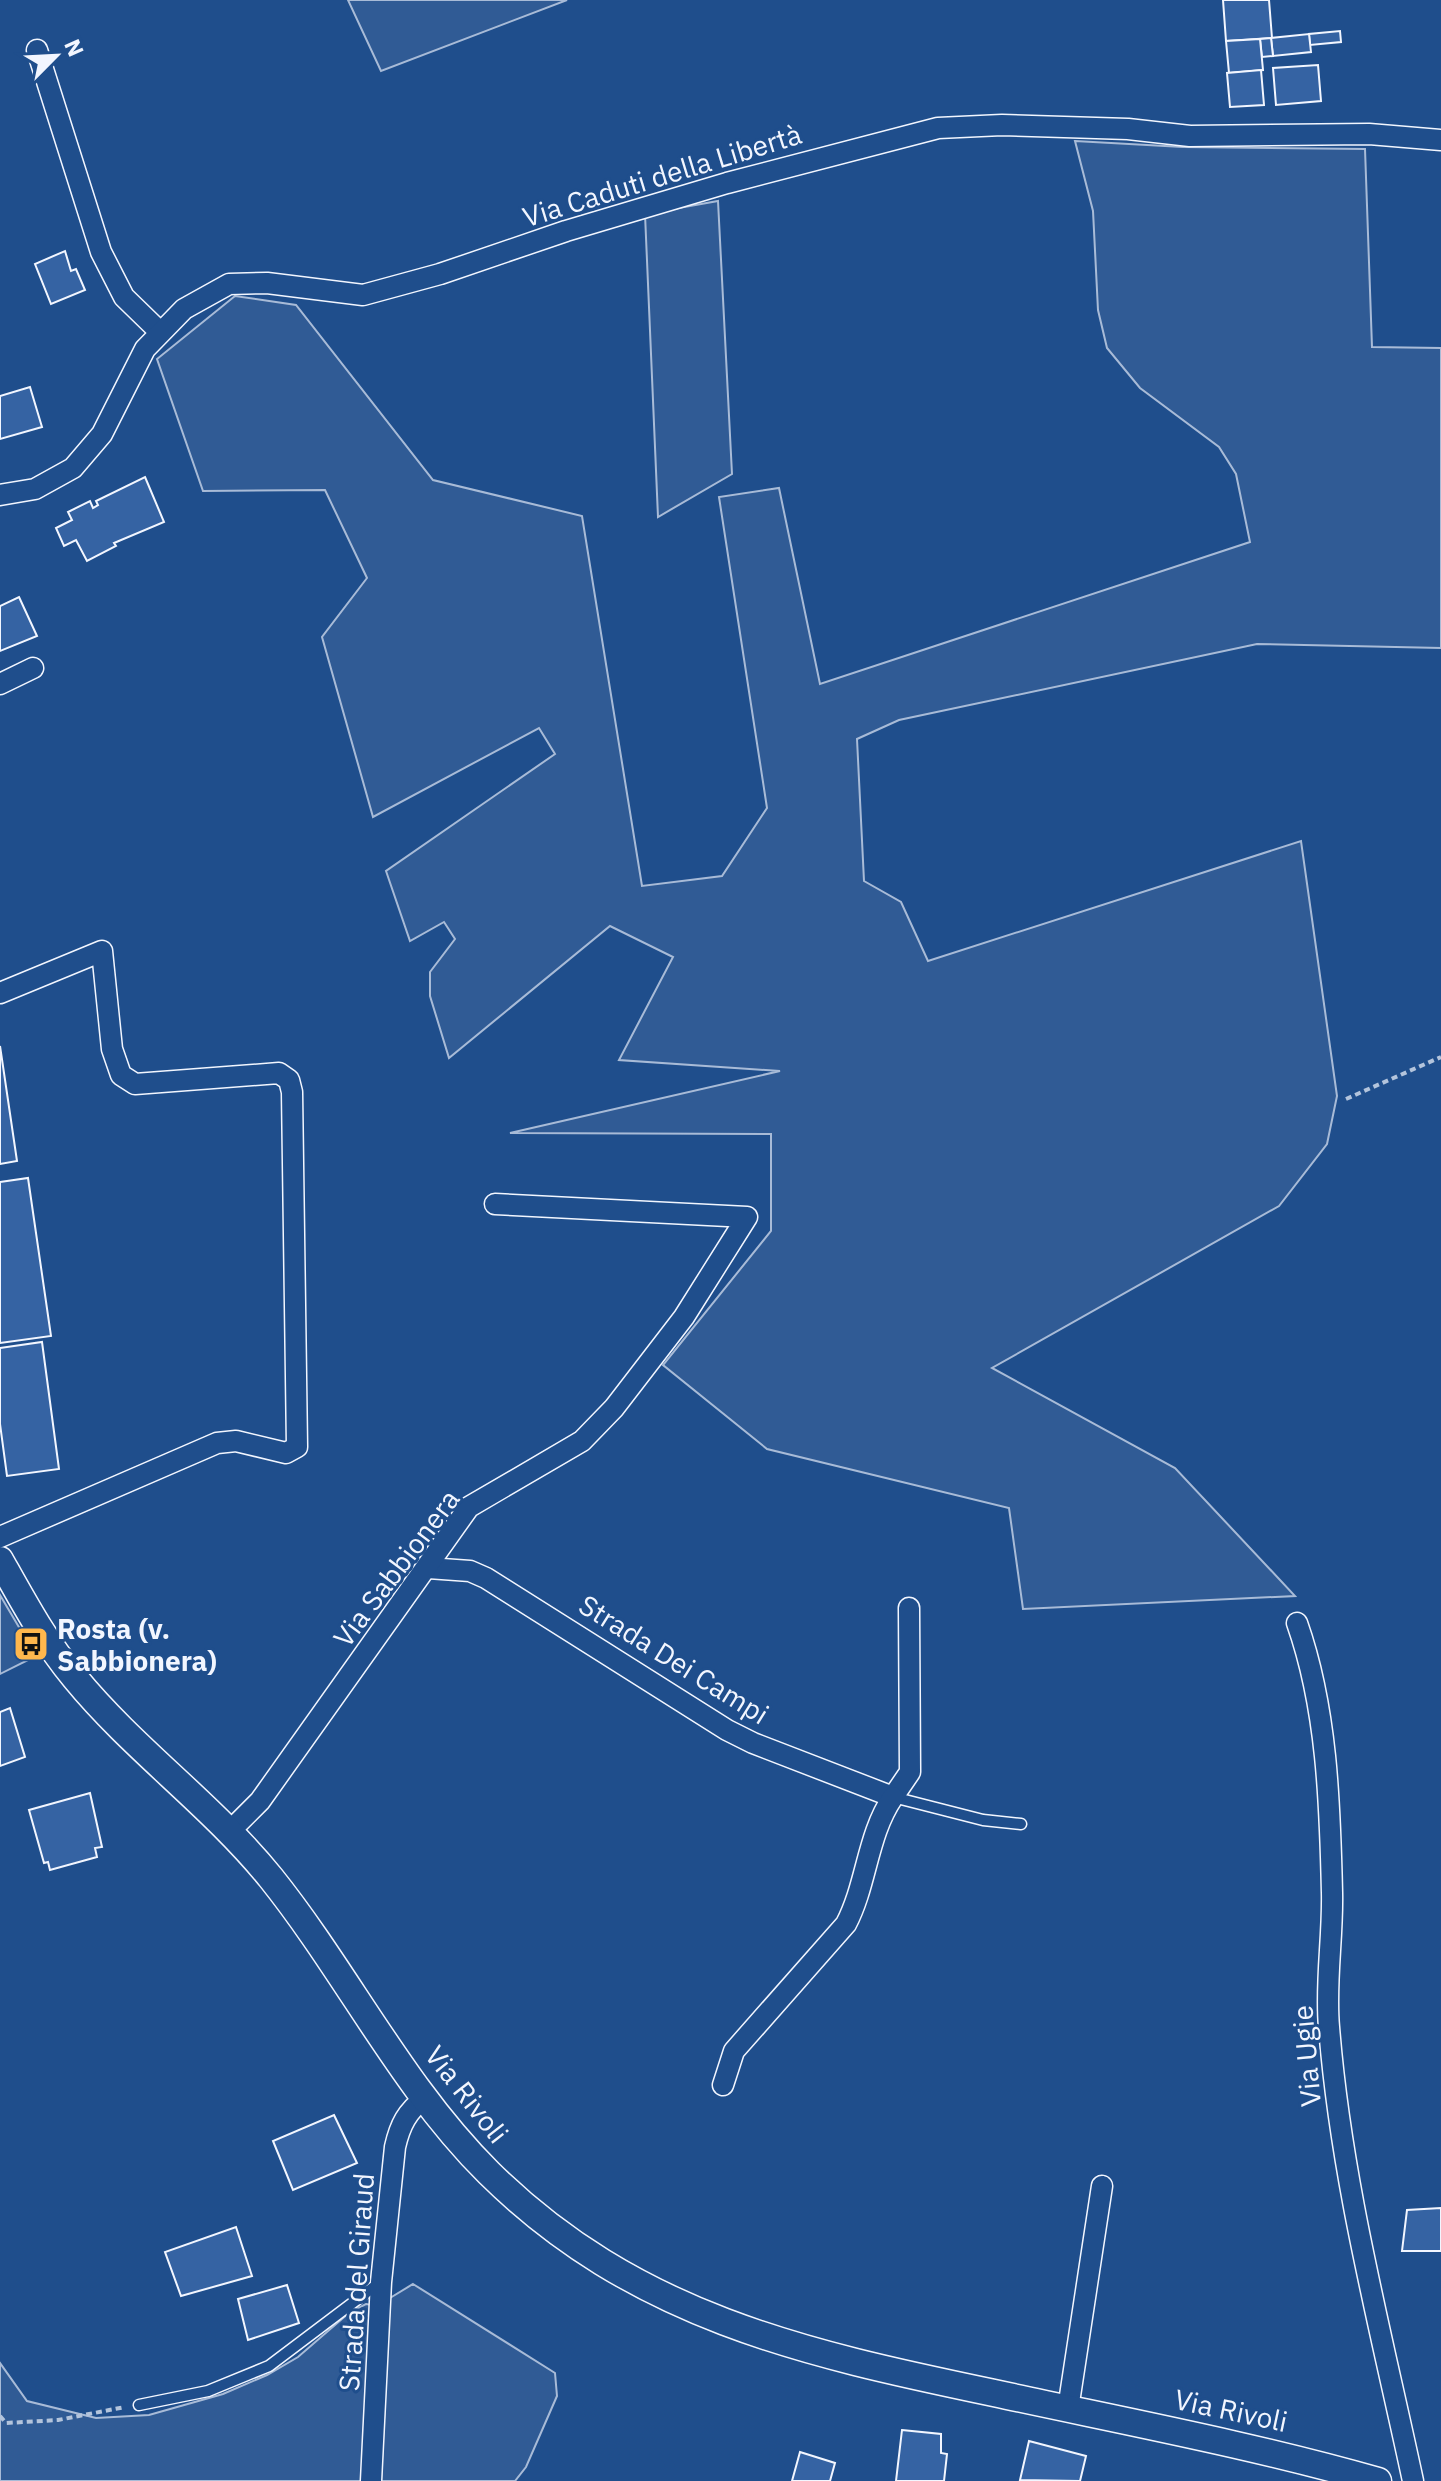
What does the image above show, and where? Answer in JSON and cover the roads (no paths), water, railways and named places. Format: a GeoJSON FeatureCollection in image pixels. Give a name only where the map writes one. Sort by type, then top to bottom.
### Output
{"type":"FeatureCollection","features":[{"type":"Feature","properties":{"kind":"street"},"geometry":{"type":"LineString","coordinates":[[37,50],[101,252],[124,297],[160,332]]}},
{"type":"Feature","properties":{"kind":"street","name":"Via Caduti della Libertà"},"geometry":{"type":"LineString","coordinates":[[0,495],[45,484],[73,468],[90,452],[102,434],[135,366],[160,332],[184,309],[229,284],[267,283],[330,294],[363,295],[440,274],[566,231],[713,187],[938,128],[1033,126],[1128,129],[1190,136],[1369,134],[1441,140]]}},
{"type":"Feature","properties":{"kind":"street"},"geometry":{"type":"LineString","coordinates":[[0,684],[33,668]]}},
{"type":"Feature","properties":{"kind":"street"},"geometry":{"type":"LineString","coordinates":[[0,993],[102,951],[112,1049],[121,1075],[135,1084],[279,1073],[289,1080],[293,1101],[297,1447],[286,1453],[236,1441],[217,1443],[0,1537]]}},
{"type":"Feature","properties":{"kind":"street","name":"Via Sabbionera"},"geometry":{"type":"LineString","coordinates":[[230,1831],[260,1801],[469,1507],[582,1441],[614,1408],[684,1317],[747,1217],[495,1204]]}},
{"type":"Feature","properties":{"kind":"street","name":"Via Rivoli"},"geometry":{"type":"LineString","coordinates":[[0,1560],[42,1632],[76,1679],[230,1831],[303,1922],[425,2098],[486,2170],[528,2209],[606,2264],[703,2316],[821,2356],[1232,2442],[1378,2481]]}},
{"type":"Feature","properties":{"kind":"street","name":"Strada Dei Campi"},"geometry":{"type":"LineString","coordinates":[[428,1568],[470,1571],[486,1578],[727,1730],[893,1797]]}},
{"type":"Feature","properties":{"kind":"street"},"geometry":{"type":"LineString","coordinates":[[723,2085],[734,2051],[846,1924],[856,1905],[881,1814],[910,1772],[909,1608]]}},
{"type":"Feature","properties":{"kind":"street","name":"Via Ugie"},"geometry":{"type":"LineString","coordinates":[[1297,1623],[1314,1671],[1323,1753],[1332,1894],[1328,2022],[1335,2089],[1354,2204],[1413,2481]]}},
{"type":"Feature","properties":{"kind":"street","name":"Strada del Giraud"},"geometry":{"type":"LineString","coordinates":[[371,2481],[381,2282],[400,2125],[414,2106],[425,2098]]}},
{"type":"Feature","properties":{"kind":"street"},"geometry":{"type":"LineString","coordinates":[[1068,2409],[1102,2186]]}},
{"type":"Feature","properties":{"kind":"lane"},"geometry":{"type":"LineString","coordinates":[[893,1797],[983,1820],[1021,1824]]}},
{"type":"Feature","properties":{"kind":"lane"},"geometry":{"type":"LineString","coordinates":[[139,2405],[208,2391],[269,2366],[381,2282]]}},
{"type":"Feature","properties":{"kind":"place","name":"Rosta (v. Sabbionera)"},"geometry":{"type":"Point","coordinates":[31,1644]}}]}
